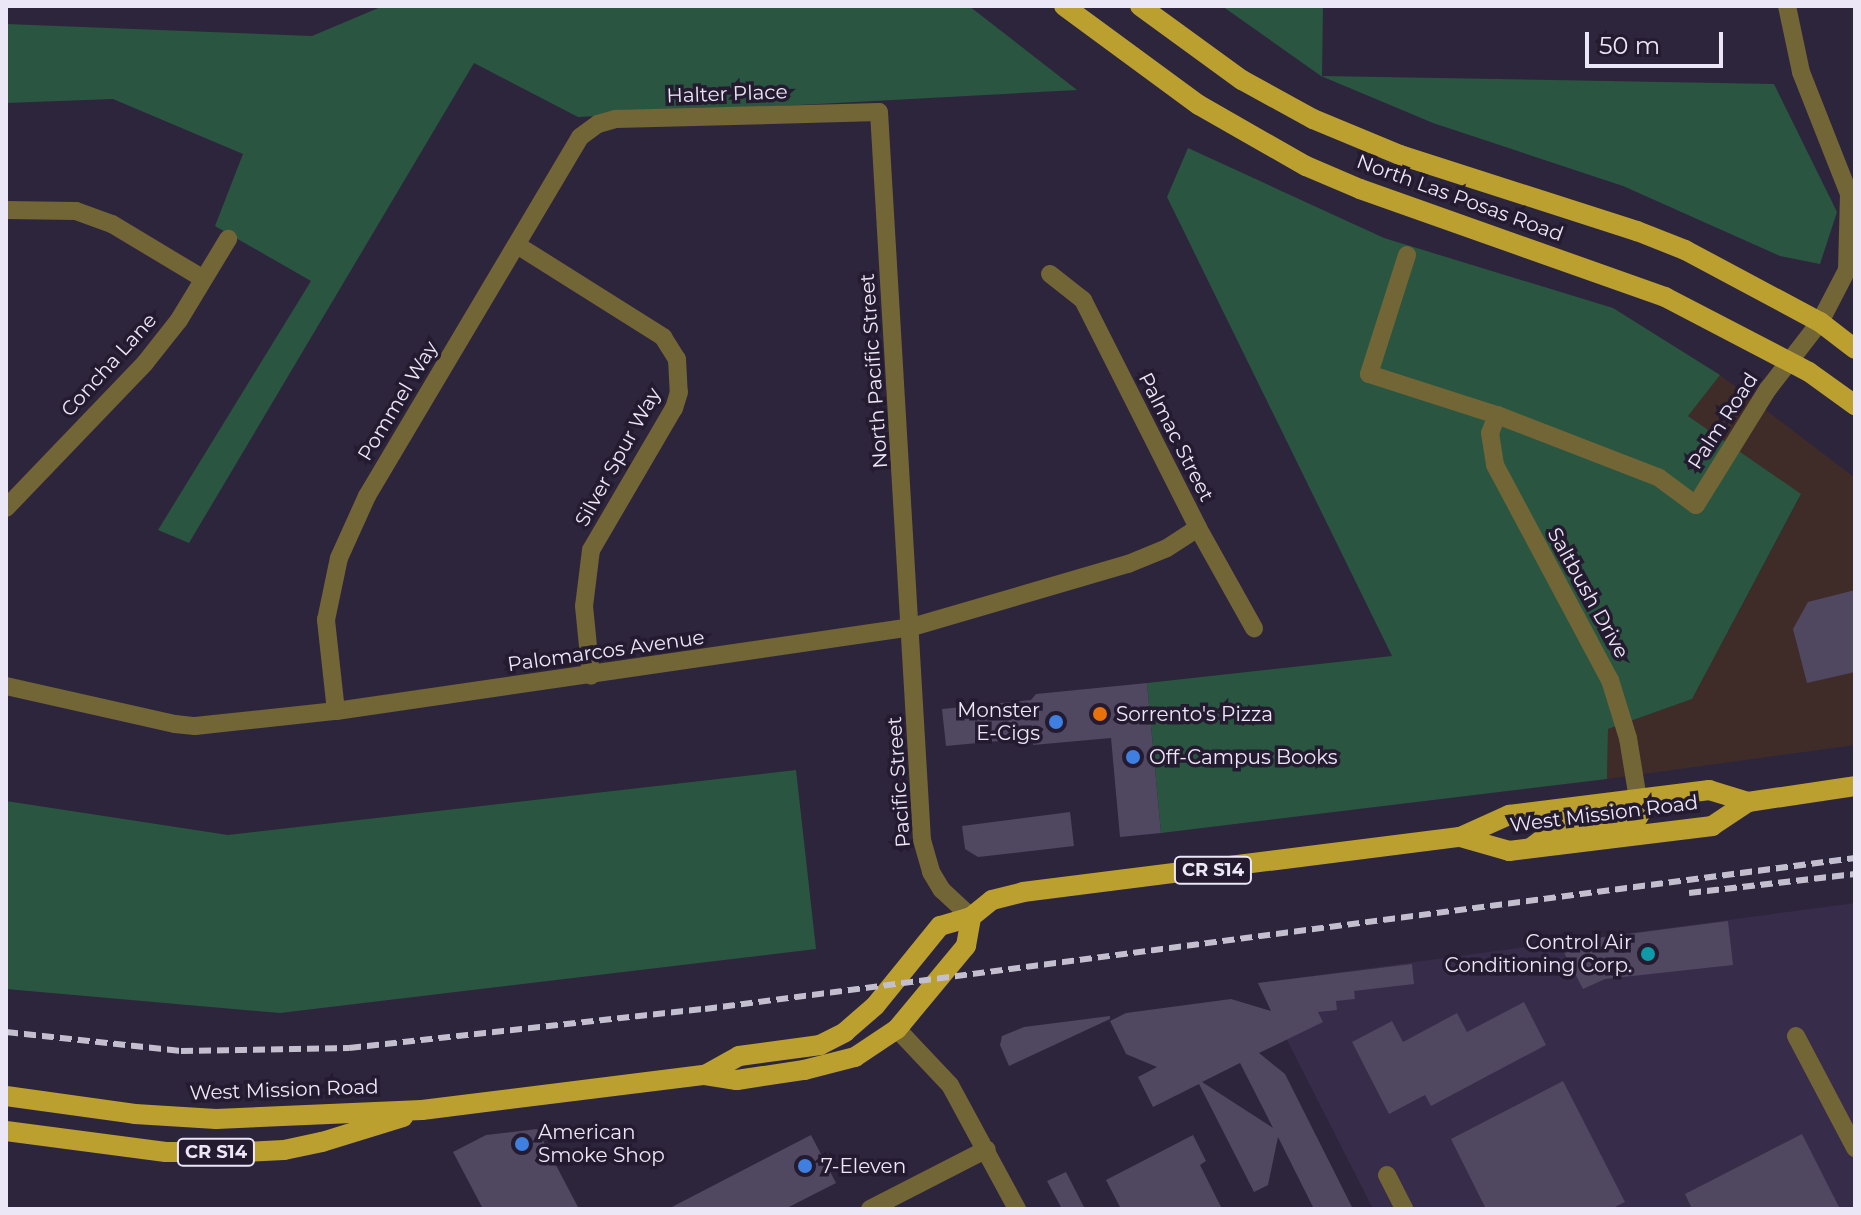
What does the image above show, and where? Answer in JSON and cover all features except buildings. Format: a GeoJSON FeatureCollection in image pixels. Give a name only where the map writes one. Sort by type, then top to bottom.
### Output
{"type":"FeatureCollection","features":[{"type":"Feature","properties":{"kind":"main road","name":"North Las Posas Road"},"geometry":{"type":"LineString","coordinates":[[1064,6],[1199,105],[1306,166],[1417,210],[1646,289],[1790,362],[1855,405]]}},
{"type":"Feature","properties":{"kind":"main road","name":"North Las Posas Road"},"geometry":{"type":"LineString","coordinates":[[1140,6],[1242,80],[1325,124],[1400,155],[1637,231],[1685,250],[1820,322],[1855,349]]}},
{"type":"Feature","properties":{"kind":"main road","name":"West Mission Road"},"geometry":{"type":"LineString","coordinates":[[1460,837],[1509,851],[1712,826],[1748,802],[1855,786]]}},
{"type":"Feature","properties":{"kind":"main road","name":"West Mission Road"},"geometry":{"type":"LineString","coordinates":[[705,1075],[739,1056],[820,1045],[845,1032],[875,1006],[940,926],[971,917],[992,900],[1023,892],[1460,837],[1509,815],[1709,790],[1748,802]]}},
{"type":"Feature","properties":{"kind":"main road"},"geometry":{"type":"LineString","coordinates":[[1529,849],[1556,829],[1638,817],[1641,812],[1638,799]]}},
{"type":"Feature","properties":{"kind":"main road","name":"West Mission Road"},"geometry":{"type":"LineString","coordinates":[[6,1096],[135,1114],[216,1119],[422,1110],[705,1075],[737,1080],[836,1063],[874,1047],[897,1029],[966,946],[971,917]]}},
{"type":"Feature","properties":{"kind":"main road","name":"West Mission Road"},"geometry":{"type":"LineString","coordinates":[[6,1131],[166,1152],[284,1150],[322,1142],[422,1110]]}},
{"type":"Feature","properties":{"kind":"street"},"geometry":{"type":"LineString","coordinates":[[1787,6],[1801,72],[1849,194],[1847,270],[1820,322]]}},
{"type":"Feature","properties":{"kind":"street","name":"Halter Place"},"geometry":{"type":"LineString","coordinates":[[580,137],[598,124],[616,119],[879,112]]}},
{"type":"Feature","properties":{"kind":"street","name":"North Pacific Street"},"geometry":{"type":"LineString","coordinates":[[879,112],[912,627]]}},
{"type":"Feature","properties":{"kind":"street","name":"Pommel Way"},"geometry":{"type":"LineString","coordinates":[[336,711],[326,620],[339,558],[367,496],[580,137]]}},
{"type":"Feature","properties":{"kind":"street"},"geometry":{"type":"LineString","coordinates":[[6,210],[76,211],[112,224],[202,278]]}},
{"type":"Feature","properties":{"kind":"street","name":"Concha Lane"},"geometry":{"type":"LineString","coordinates":[[7,504],[145,363],[179,320],[228,239]]}},
{"type":"Feature","properties":{"kind":"street","name":"Silver Spur Way"},"geometry":{"type":"LineString","coordinates":[[517,245],[663,337],[677,359],[679,392],[674,408],[591,550],[584,606],[591,676]]}},
{"type":"Feature","properties":{"kind":"street"},"geometry":{"type":"LineString","coordinates":[[1407,255],[1369,374],[1497,415]]}},
{"type":"Feature","properties":{"kind":"street","name":"Palmac Street"},"geometry":{"type":"LineString","coordinates":[[1050,274],[1083,300],[1198,528],[1254,628]]}},
{"type":"Feature","properties":{"kind":"street","name":"Palm Road"},"geometry":{"type":"LineString","coordinates":[[1497,415],[1658,477],[1696,505],[1768,389],[1820,322]]}},
{"type":"Feature","properties":{"kind":"street","name":"Saltbush Drive"},"geometry":{"type":"LineString","coordinates":[[1497,415],[1490,433],[1495,465],[1610,680],[1628,738],[1638,799]]}},
{"type":"Feature","properties":{"kind":"street","name":"Palomarcos Avenue"},"geometry":{"type":"LineString","coordinates":[[6,686],[195,726],[336,711],[912,627],[1128,564],[1167,548],[1198,528]]}},
{"type":"Feature","properties":{"kind":"street","name":"Pacific Street"},"geometry":{"type":"LineString","coordinates":[[912,627],[922,840],[931,872],[942,890],[971,917]]}},
{"type":"Feature","properties":{"kind":"street"},"geometry":{"type":"LineString","coordinates":[[897,1029],[950,1085],[1017,1209]]}},
{"type":"Feature","properties":{"kind":"street"},"geometry":{"type":"LineString","coordinates":[[1796,1036],[1855,1148]]}},
{"type":"Feature","properties":{"kind":"street"},"geometry":{"type":"LineString","coordinates":[[870,1209],[987,1149]]}},
{"type":"Feature","properties":{"kind":"street"},"geometry":{"type":"LineString","coordinates":[[1387,1175],[1404,1209]]}},
{"type":"Feature","properties":{"kind":"shaded area"},"geometry":{"type":"Polygon","coordinates":[[[1720,375],[1855,478],[1855,745],[1607,779],[1608,729],[1692,699],[1801,495],[1688,416],[1720,375]]]}},
{"type":"Feature","properties":{"kind":"shaded area"},"geometry":{"type":"Polygon","coordinates":[[[1855,903],[1855,1209],[1373,1209],[1258,983],[1855,903]]]}},
{"type":"Feature","properties":{"kind":"green space"},"geometry":{"type":"Polygon","coordinates":[[[383,6],[969,6],[1077,90],[578,117],[474,63],[189,543],[158,530],[311,281],[215,226],[243,154],[113,99],[6,103],[6,24],[312,36],[383,6]]]}},
{"type":"Feature","properties":{"kind":"green space"},"geometry":{"type":"Polygon","coordinates":[[[1222,6],[1323,6],[1322,76],[1774,84],[1837,212],[1820,264],[1780,256],[1623,186],[1433,123],[1321,76],[1222,6]]]}},
{"type":"Feature","properties":{"kind":"green space"},"geometry":{"type":"Polygon","coordinates":[[[1188,148],[1384,238],[1613,308],[1720,375],[1688,416],[1801,494],[1692,699],[1608,729],[1607,779],[1161,833],[1147,683],[1392,656],[1167,197],[1188,148]]]}},
{"type":"Feature","properties":{"kind":"green space"},"geometry":{"type":"Polygon","coordinates":[[[796,770],[816,949],[280,1013],[6,989],[6,801],[228,835],[796,770]]]}},
{"type":"Feature","properties":{"kind":"railway"},"geometry":{"type":"LineString","coordinates":[[6,1032],[181,1051],[349,1048],[705,1009],[1855,858]]}},
{"type":"Feature","properties":{"kind":"railway"},"geometry":{"type":"LineString","coordinates":[[1689,893],[1855,874]]}},
{"type":"Feature","properties":{"kind":"place","name":"Sorrento's Pizza"},"geometry":{"type":"Point","coordinates":[1100,714]}},
{"type":"Feature","properties":{"kind":"place","name":"Monster E-Cigs"},"geometry":{"type":"Point","coordinates":[1056,722]}},
{"type":"Feature","properties":{"kind":"place","name":"Off-Campus Books"},"geometry":{"type":"Point","coordinates":[1133,757]}},
{"type":"Feature","properties":{"kind":"place","name":"Control Air Conditioning Corp."},"geometry":{"type":"Point","coordinates":[1648,954]}},
{"type":"Feature","properties":{"kind":"place","name":"American Smoke Shop"},"geometry":{"type":"Point","coordinates":[522,1144]}},
{"type":"Feature","properties":{"kind":"place","name":"7-Eleven"},"geometry":{"type":"Point","coordinates":[805,1166]}}]}
